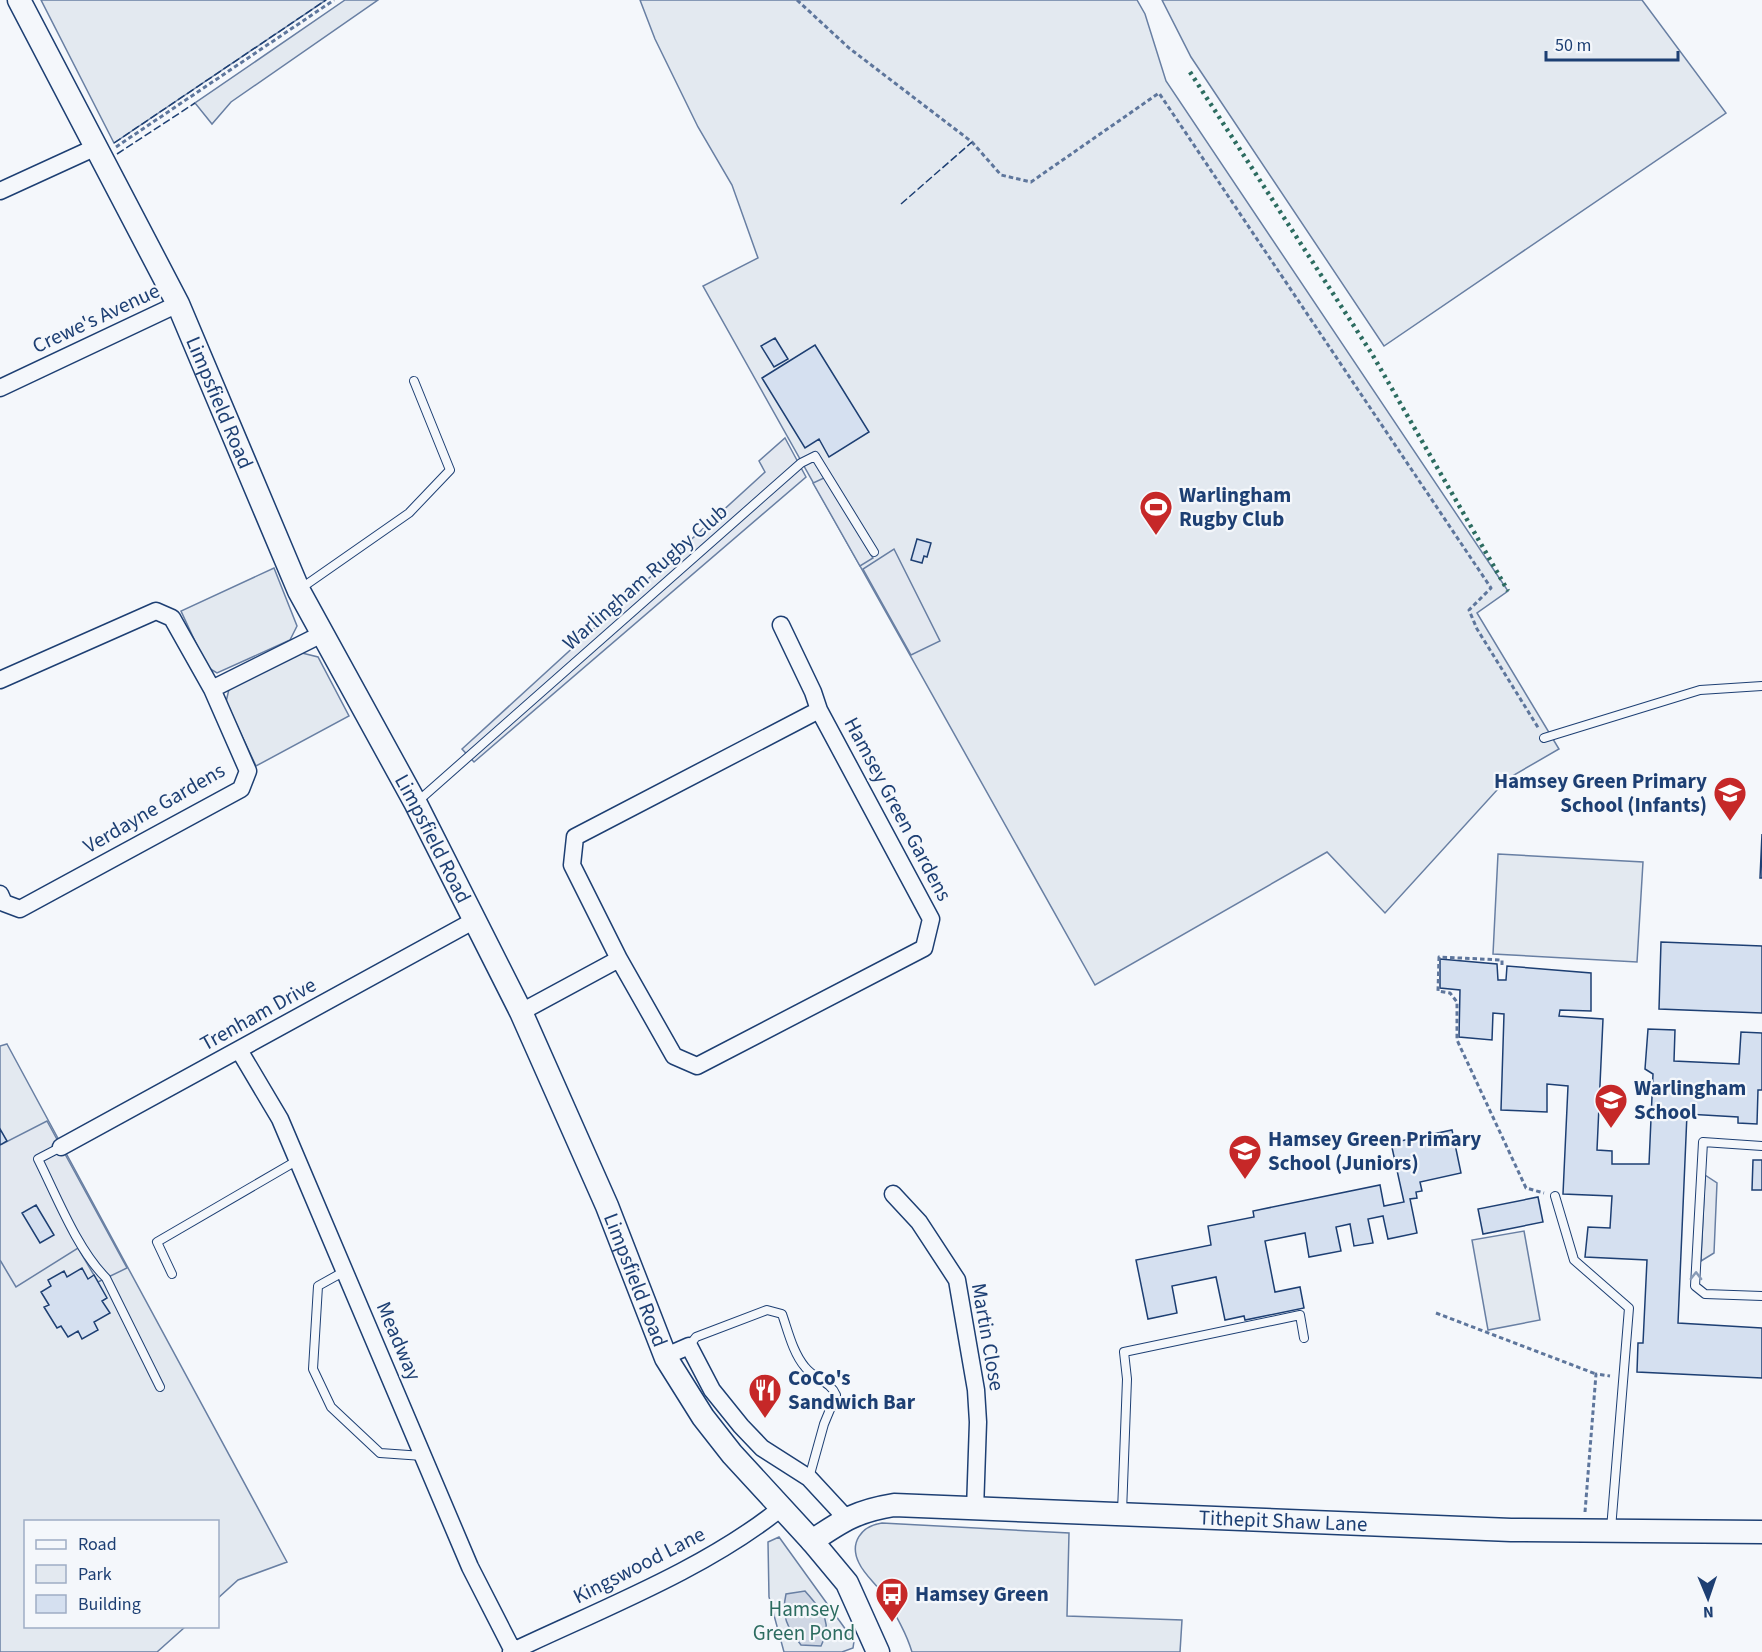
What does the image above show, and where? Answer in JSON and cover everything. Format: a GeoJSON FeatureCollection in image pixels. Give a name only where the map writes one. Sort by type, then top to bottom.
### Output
{"type":"FeatureCollection","features":[{"type":"Feature","properties":{"kind":"main road","name":"Limpsfield Road"},"geometry":{"type":"LineString","coordinates":[[20,0],[97,153],[178,304],[299,591],[416,804],[522,1012],[606,1206],[666,1356],[703,1417],[847,1583],[878,1652]]}},
{"type":"Feature","properties":{"kind":"main road","name":"Tithepit Shaw Lane"},"geometry":{"type":"LineString","coordinates":[[812,1541],[846,1518],[864,1510],[894,1505],[1511,1530],[1762,1532]]}},
{"type":"Feature","properties":{"kind":"street"},"geometry":{"type":"LineString","coordinates":[[0,191],[97,153]]}},
{"type":"Feature","properties":{"kind":"street","name":"Crewe's Avenue"},"geometry":{"type":"LineString","coordinates":[[0,388],[178,304]]}},
{"type":"Feature","properties":{"kind":"street","name":"Verdayne Gardens"},"geometry":{"type":"LineString","coordinates":[[0,680],[156,610],[172,618],[212,689],[248,771],[241,789],[20,909],[4,903],[0,894]]}},
{"type":"Feature","properties":{"kind":"street"},"geometry":{"type":"LineString","coordinates":[[781,625],[819,710]]}},
{"type":"Feature","properties":{"kind":"street"},"geometry":{"type":"LineString","coordinates":[[212,689],[322,634]]}},
{"type":"Feature","properties":{"kind":"street","name":"Hamsey Green Gardens"},"geometry":{"type":"LineString","coordinates":[[819,710],[931,919],[924,948],[697,1066],[674,1056],[619,959],[572,865],[575,837],[819,710]]}},
{"type":"Feature","properties":{"kind":"street","name":"Trenham Drive"},"geometry":{"type":"LineString","coordinates":[[61,1147],[475,920]]}},
{"type":"Feature","properties":{"kind":"street"},"geometry":{"type":"LineString","coordinates":[[522,1012],[619,959]]}},
{"type":"Feature","properties":{"kind":"street","name":"Meadway"},"geometry":{"type":"LineString","coordinates":[[239,1050],[280,1119],[470,1568],[512,1652]]}},
{"type":"Feature","properties":{"kind":"street","name":"Martin Close"},"geometry":{"type":"LineString","coordinates":[[893,1194],[919,1222],[957,1281],[976,1390],[978,1422],[975,1510]]}},
{"type":"Feature","properties":{"kind":"street"},"geometry":{"type":"LineString","coordinates":[[666,1356],[689,1346],[709,1386],[741,1426],[762,1448],[809,1478],[846,1518]]}},
{"type":"Feature","properties":{"kind":"street","name":"Kingswood Lane"},"geometry":{"type":"LineString","coordinates":[[512,1652],[562,1630],[719,1550],[758,1526],[781,1508]]}},
{"type":"Feature","properties":{"kind":"lane"},"geometry":{"type":"LineString","coordinates":[[299,591],[409,513],[450,470],[414,381]]}},
{"type":"Feature","properties":{"kind":"lane","name":"Warlingham Rugby Club"},"geometry":{"type":"LineString","coordinates":[[416,804],[801,463],[815,456],[874,552]]}},
{"type":"Feature","properties":{"kind":"lane"},"geometry":{"type":"LineString","coordinates":[[1544,738],[1700,690],[1762,686]]}},
{"type":"Feature","properties":{"kind":"lane"},"geometry":{"type":"LineString","coordinates":[[1762,1146],[1703,1142],[1695,1286],[1705,1294],[1762,1296]]}},
{"type":"Feature","properties":{"kind":"lane"},"geometry":{"type":"LineString","coordinates":[[61,1147],[38,1159],[82,1245],[96,1268],[106,1278],[160,1387]]}},
{"type":"Feature","properties":{"kind":"lane"},"geometry":{"type":"LineString","coordinates":[[172,1274],[156,1242],[298,1159]]}},
{"type":"Feature","properties":{"kind":"lane"},"geometry":{"type":"LineString","coordinates":[[1555,1196],[1574,1260],[1629,1308],[1611,1529]]}},
{"type":"Feature","properties":{"kind":"lane"},"geometry":{"type":"LineString","coordinates":[[345,1271],[318,1286],[313,1369],[331,1407],[380,1453],[423,1456]]}},
{"type":"Feature","properties":{"kind":"lane"},"geometry":{"type":"LineString","coordinates":[[689,1346],[696,1337],[767,1310],[782,1314],[794,1348],[805,1367],[833,1388],[836,1395],[824,1424],[809,1478]]}},
{"type":"Feature","properties":{"kind":"lane"},"geometry":{"type":"LineString","coordinates":[[1122,1515],[1127,1379],[1124,1352],[1300,1315],[1304,1338]]}},
{"type":"Feature","properties":{"kind":"path"},"geometry":{"type":"LineString","coordinates":[[97,153],[334,0]]}},
{"type":"Feature","properties":{"kind":"path"},"geometry":{"type":"LineString","coordinates":[[797,0],[849,48],[972,142],[1001,175],[1031,182],[1159,93],[1491,588],[1469,610],[1477,629],[1544,738]]}},
{"type":"Feature","properties":{"kind":"path"},"geometry":{"type":"LineString","coordinates":[[1502,965],[1502,960],[1439,957],[1438,991],[1450,993],[1457,1002],[1457,1040],[1526,1188],[1555,1196]]}},
{"type":"Feature","properties":{"kind":"path"},"geometry":{"type":"LineString","coordinates":[[1436,1313],[1596,1374],[1623,1378]]}},
{"type":"Feature","properties":{"kind":"path"},"geometry":{"type":"LineString","coordinates":[[1584,1529],[1596,1374]]}},
{"type":"Feature","properties":{"kind":"green space"},"geometry":{"type":"Polygon","coordinates":[[[41,0],[326,0],[114,143],[41,0]]]}},
{"type":"Feature","properties":{"kind":"green space"},"geometry":{"type":"Polygon","coordinates":[[[345,0],[378,0],[231,102],[212,124],[195,103],[345,0]]]}},
{"type":"Feature","properties":{"kind":"green space","name":"Warlingham Rugby Club"},"geometry":{"type":"Polygon","coordinates":[[[640,0],[1137,0],[1145,14],[1166,81],[1508,591],[1477,613],[1559,749],[1507,779],[1385,913],[1327,852],[1095,985],[703,286],[758,258],[732,185],[698,127],[655,39],[640,0]]]}},
{"type":"Feature","properties":{"kind":"green space"},"geometry":{"type":"Polygon","coordinates":[[[1162,0],[1642,0],[1726,113],[1384,346],[1191,57],[1162,0]]]}},
{"type":"Feature","properties":{"kind":"green space"},"geometry":{"type":"Polygon","coordinates":[[[274,568],[297,626],[290,640],[217,673],[207,667],[181,611],[274,568]]]}},
{"type":"Feature","properties":{"kind":"green space"},"geometry":{"type":"Polygon","coordinates":[[[302,653],[318,657],[349,716],[256,766],[226,702],[229,689],[302,653]]]}},
{"type":"Feature","properties":{"kind":"green space"},"geometry":{"type":"Polygon","coordinates":[[[1498,854],[1643,862],[1637,962],[1493,954],[1498,854]]]}},
{"type":"Feature","properties":{"kind":"green space"},"geometry":{"type":"Polygon","coordinates":[[[7,1044],[287,1562],[238,1580],[219,1597],[219,1520],[24,1520],[24,1628],[184,1628],[157,1652],[0,1652],[0,1046],[7,1044]]]}},
{"type":"Feature","properties":{"kind":"green space"},"geometry":{"type":"Polygon","coordinates":[[[1524,1231],[1540,1320],[1488,1330],[1472,1240],[1524,1231]]]}},
{"type":"Feature","properties":{"kind":"green space"},"geometry":{"type":"Polygon","coordinates":[[[882,1523],[1069,1533],[1067,1616],[1182,1620],[1180,1652],[912,1652],[893,1610],[882,1592],[862,1568],[856,1556],[856,1542],[859,1537],[868,1528],[882,1523]]]}},
{"type":"Feature","properties":{"kind":"green space","name":"Hamsey Green Pond"},"geometry":{"type":"Polygon","coordinates":[[[779,1537],[854,1641],[853,1648],[842,1652],[784,1652],[769,1597],[768,1542],[779,1537]]]}},
{"type":"Feature","properties":{"kind":"shaded area"},"geometry":{"type":"Polygon","coordinates":[[[785,438],[806,477],[474,762],[462,749],[765,472],[759,461],[785,438]]]}},
{"type":"Feature","properties":{"kind":"shaded area"},"geometry":{"type":"Polygon","coordinates":[[[826,477],[873,558],[860,566],[813,483],[826,477]]]}},
{"type":"Feature","properties":{"kind":"shaded area"},"geometry":{"type":"Polygon","coordinates":[[[894,549],[940,641],[911,655],[863,569],[894,549]]]}},
{"type":"Feature","properties":{"kind":"shaded area"},"geometry":{"type":"Polygon","coordinates":[[[47,1121],[127,1268],[98,1282],[78,1248],[16,1287],[0,1260],[0,1145],[47,1121]]]}},
{"type":"Feature","properties":{"kind":"shaded area"},"geometry":{"type":"Polygon","coordinates":[[[1705,1175],[1717,1183],[1714,1253],[1701,1261],[1705,1175]]]}},
{"type":"Feature","properties":{"kind":"shaded area"},"geometry":{"type":"Polygon","coordinates":[[[805,1591],[824,1616],[826,1630],[821,1646],[801,1645],[786,1621],[784,1609],[786,1594],[805,1591]]]}},
{"type":"Feature","properties":{"kind":"building"},"geometry":{"type":"Polygon","coordinates":[[[775,338],[788,359],[774,367],[761,346],[775,338]]]}},
{"type":"Feature","properties":{"kind":"building"},"geometry":{"type":"Polygon","coordinates":[[[815,345],[869,432],[829,457],[819,439],[805,448],[762,378],[815,345]]]}},
{"type":"Feature","properties":{"kind":"building"},"geometry":{"type":"Polygon","coordinates":[[[917,539],[931,543],[927,557],[924,556],[922,563],[911,560],[917,539]]]}},
{"type":"Feature","properties":{"kind":"building"},"geometry":{"type":"Polygon","coordinates":[[[1762,834],[1762,878],[1760,878],[1762,834]]]}},
{"type":"Feature","properties":{"kind":"building"},"geometry":{"type":"Polygon","coordinates":[[[1661,942],[1762,946],[1762,1013],[1659,1009],[1661,942]]]}},
{"type":"Feature","properties":{"kind":"building"},"geometry":{"type":"Polygon","coordinates":[[[1440,959],[1497,964],[1498,980],[1506,980],[1507,966],[1591,973],[1591,1011],[1560,1010],[1559,1016],[1603,1019],[1597,1150],[1612,1151],[1612,1164],[1649,1164],[1653,1074],[1645,1069],[1648,1029],[1675,1030],[1674,1061],[1739,1064],[1741,1032],[1762,1033],[1762,1090],[1758,1090],[1757,1124],[1738,1123],[1738,1117],[1687,1114],[1678,1323],[1762,1328],[1762,1378],[1637,1372],[1638,1343],[1643,1343],[1647,1260],[1585,1257],[1588,1227],[1610,1228],[1612,1196],[1563,1194],[1568,1086],[1547,1084],[1547,1112],[1501,1110],[1504,1014],[1493,1013],[1492,1040],[1459,1037],[1460,990],[1440,988],[1440,959]]]}},
{"type":"Feature","properties":{"kind":"building"},"geometry":{"type":"Polygon","coordinates":[[[0,1129],[7,1141],[0,1145],[0,1129]]]}},
{"type":"Feature","properties":{"kind":"building"},"geometry":{"type":"Polygon","coordinates":[[[1452,1130],[1461,1173],[1420,1182],[1422,1191],[1416,1192],[1417,1198],[1410,1199],[1417,1233],[1388,1239],[1383,1216],[1368,1219],[1373,1243],[1354,1246],[1350,1224],[1336,1227],[1341,1251],[1309,1257],[1305,1233],[1265,1241],[1275,1292],[1300,1287],[1304,1308],[1245,1320],[1244,1316],[1225,1320],[1216,1277],[1172,1286],[1177,1313],[1148,1319],[1136,1260],[1211,1245],[1208,1226],[1254,1217],[1253,1211],[1380,1185],[1384,1206],[1404,1202],[1391,1143],[1452,1130]]]}},
{"type":"Feature","properties":{"kind":"building"},"geometry":{"type":"Polygon","coordinates":[[[1753,1160],[1762,1160],[1762,1190],[1752,1190],[1753,1160]]]}},
{"type":"Feature","properties":{"kind":"building"},"geometry":{"type":"Polygon","coordinates":[[[1538,1197],[1543,1222],[1483,1234],[1478,1209],[1538,1197]]]}},
{"type":"Feature","properties":{"kind":"building"},"geometry":{"type":"Polygon","coordinates":[[[36,1205],[54,1235],[40,1243],[22,1213],[36,1205]]]}},
{"type":"Feature","properties":{"kind":"building"},"geometry":{"type":"Polygon","coordinates":[[[82,1268],[88,1279],[94,1275],[107,1298],[102,1301],[110,1313],[94,1322],[98,1330],[82,1339],[78,1331],[68,1337],[61,1326],[57,1328],[44,1307],[49,1305],[41,1292],[51,1286],[48,1280],[64,1271],[67,1277],[82,1268]]]}},
{"type":"Feature","properties":{"kind":"hedge"},"geometry":{"type":"LineString","coordinates":[[1190,72],[1372,354],[1508,591]]}},
{"type":"Feature","properties":{"kind":"fence"},"geometry":{"type":"LineString","coordinates":[[114,143],[326,0]]}},
{"type":"Feature","properties":{"kind":"fence"},"geometry":{"type":"LineString","coordinates":[[117,154],[195,103]]}},
{"type":"Feature","properties":{"kind":"fence"},"geometry":{"type":"LineString","coordinates":[[901,204],[972,142]]}},
{"type":"Feature","properties":{"kind":"place","name":"Warlingham Rugby Club"},"geometry":{"type":"Point","coordinates":[1156,536]}},
{"type":"Feature","properties":{"kind":"place","name":"Hamsey Green Primary School (Infants)"},"geometry":{"type":"Point","coordinates":[1730,822]}},
{"type":"Feature","properties":{"kind":"place","name":"Warlingham School"},"geometry":{"type":"Point","coordinates":[1611,1129]}},
{"type":"Feature","properties":{"kind":"place","name":"Hamsey Green Primary School (Juniors)"},"geometry":{"type":"Point","coordinates":[1245,1180]}},
{"type":"Feature","properties":{"kind":"place","name":"CoCo's Sandwich Bar"},"geometry":{"type":"Point","coordinates":[765,1419]}},
{"type":"Feature","properties":{"kind":"place","name":"Hamsey Green"},"geometry":{"type":"Point","coordinates":[892,1623]}}]}
